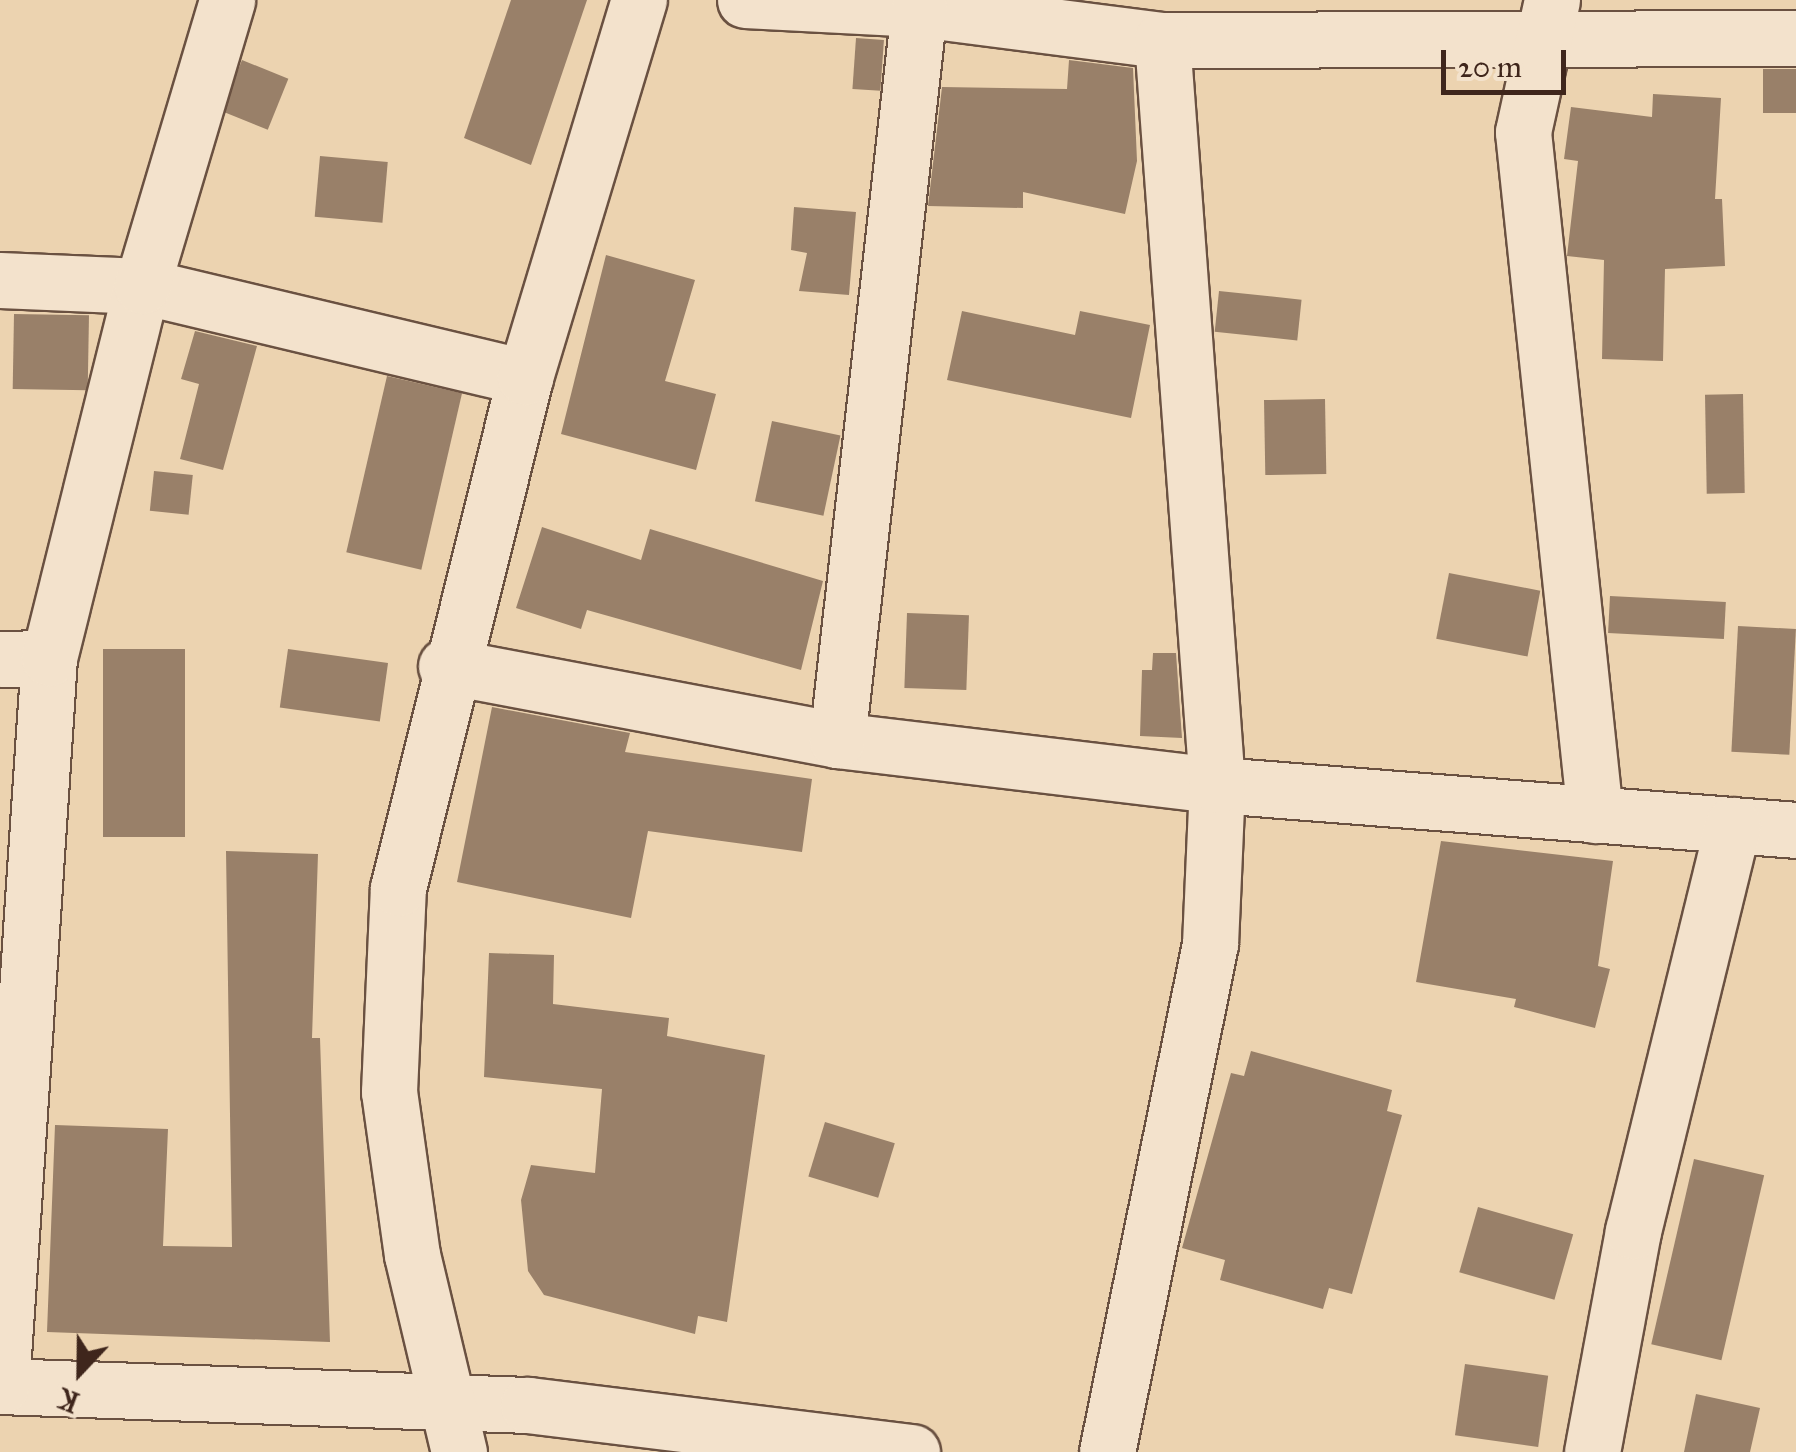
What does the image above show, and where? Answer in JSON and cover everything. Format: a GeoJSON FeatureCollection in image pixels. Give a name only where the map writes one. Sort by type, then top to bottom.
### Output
{"type":"FeatureCollection","features":[{"type":"Feature","properties":{"kind":"street"},"geometry":{"type":"LineString","coordinates":[[227,0],[24,659],[14,1071],[1,1386],[454,1428],[912,1452]]}},
{"type":"Feature","properties":{"kind":"street"},"geometry":{"type":"LineString","coordinates":[[454,1428],[412,1255],[390,1092],[398,888],[446,666],[525,377],[640,0]]}},
{"type":"Feature","properties":{"kind":"street"},"geometry":{"type":"LineString","coordinates":[[744,0],[1136,25],[1547,19],[1796,38]]}},
{"type":"Feature","properties":{"kind":"street"},"geometry":{"type":"LineString","coordinates":[[837,740],[919,9]]}},
{"type":"Feature","properties":{"kind":"street"},"geometry":{"type":"LineString","coordinates":[[1547,19],[1523,132],[1595,815]]}},
{"type":"Feature","properties":{"kind":"street"},"geometry":{"type":"LineString","coordinates":[[1107,1452],[1210,944],[1217,785],[1136,25]]}},
{"type":"Feature","properties":{"kind":"street"},"geometry":{"type":"LineString","coordinates":[[0,280],[142,286],[525,377]]}},
{"type":"Feature","properties":{"kind":"street"},"geometry":{"type":"LineString","coordinates":[[446,666],[837,740],[1217,785],[1796,830]]}},
{"type":"Feature","properties":{"kind":"street"},"geometry":{"type":"LineString","coordinates":[[1592,1452],[1633,1231],[1733,826]]}},
{"type":"Feature","properties":{"kind":"building"},"geometry":{"type":"Polygon","coordinates":[[[511,0],[587,0],[531,165],[464,138],[511,0]]]}},
{"type":"Feature","properties":{"kind":"building"},"geometry":{"type":"Polygon","coordinates":[[[856,38],[884,40],[880,91],[852,89],[856,38]]]}},
{"type":"Feature","properties":{"kind":"building"},"geometry":{"type":"Polygon","coordinates":[[[242,60],[288,79],[268,130],[221,111],[242,60]]]}},
{"type":"Feature","properties":{"kind":"building"},"geometry":{"type":"Polygon","coordinates":[[[1069,60],[1133,68],[1137,161],[1125,214],[1023,192],[1023,208],[928,206],[942,87],[1067,89],[1069,60]]]}},
{"type":"Feature","properties":{"kind":"building"},"geometry":{"type":"Polygon","coordinates":[[[1763,69],[1796,69],[1796,113],[1763,113],[1763,69]]]}},
{"type":"Feature","properties":{"kind":"building"},"geometry":{"type":"Polygon","coordinates":[[[1653,94],[1721,98],[1715,199],[1722,199],[1725,266],[1665,269],[1663,361],[1602,359],[1604,260],[1567,256],[1578,161],[1564,159],[1571,107],[1652,117],[1653,94]]]}},
{"type":"Feature","properties":{"kind":"building"},"geometry":{"type":"Polygon","coordinates":[[[320,156],[388,162],[382,223],[315,217],[320,156]]]}},
{"type":"Feature","properties":{"kind":"building"},"geometry":{"type":"Polygon","coordinates":[[[794,207],[856,212],[849,295],[799,291],[807,253],[791,250],[794,207]]]}},
{"type":"Feature","properties":{"kind":"building"},"geometry":{"type":"Polygon","coordinates":[[[606,255],[695,280],[665,381],[716,394],[696,470],[561,434],[606,255]]]}},
{"type":"Feature","properties":{"kind":"building"},"geometry":{"type":"Polygon","coordinates":[[[1219,291],[1302,300],[1297,340],[1215,332],[1219,291]]]}},
{"type":"Feature","properties":{"kind":"building"},"geometry":{"type":"Polygon","coordinates":[[[962,311],[1075,335],[1080,311],[1150,325],[1131,418],[947,380],[962,311]]]}},
{"type":"Feature","properties":{"kind":"building"},"geometry":{"type":"Polygon","coordinates":[[[14,314],[89,315],[88,390],[13,389],[14,314]]]}},
{"type":"Feature","properties":{"kind":"building"},"geometry":{"type":"Polygon","coordinates":[[[195,331],[257,346],[223,470],[180,459],[199,384],[181,379],[195,331]]]}},
{"type":"Feature","properties":{"kind":"building"},"geometry":{"type":"Polygon","coordinates":[[[387,376],[462,393],[421,570],[346,552],[387,376]]]}},
{"type":"Feature","properties":{"kind":"building"},"geometry":{"type":"Polygon","coordinates":[[[1743,394],[1745,493],[1707,494],[1705,395],[1743,394]]]}},
{"type":"Feature","properties":{"kind":"building"},"geometry":{"type":"Polygon","coordinates":[[[1325,399],[1326,474],[1265,475],[1264,400],[1325,399]]]}},
{"type":"Feature","properties":{"kind":"building"},"geometry":{"type":"Polygon","coordinates":[[[772,421],[840,436],[823,516],[755,501],[772,421]]]}},
{"type":"Feature","properties":{"kind":"building"},"geometry":{"type":"Polygon","coordinates":[[[154,471],[193,475],[189,515],[150,511],[154,471]]]}},
{"type":"Feature","properties":{"kind":"building"},"geometry":{"type":"Polygon","coordinates":[[[542,527],[641,560],[650,529],[823,581],[801,670],[587,610],[581,629],[516,608],[542,527]]]}},
{"type":"Feature","properties":{"kind":"building"},"geometry":{"type":"Polygon","coordinates":[[[1449,573],[1540,591],[1528,657],[1436,639],[1449,573]]]}},
{"type":"Feature","properties":{"kind":"building"},"geometry":{"type":"Polygon","coordinates":[[[1610,596],[1726,602],[1724,639],[1608,633],[1610,596]]]}},
{"type":"Feature","properties":{"kind":"building"},"geometry":{"type":"Polygon","coordinates":[[[907,613],[969,615],[966,690],[904,688],[907,613]]]}},
{"type":"Feature","properties":{"kind":"building"},"geometry":{"type":"Polygon","coordinates":[[[1738,626],[1796,629],[1789,755],[1731,752],[1738,626]]]}},
{"type":"Feature","properties":{"kind":"building"},"geometry":{"type":"Polygon","coordinates":[[[103,649],[185,649],[185,837],[103,837],[103,649]]]}},
{"type":"Feature","properties":{"kind":"building"},"geometry":{"type":"Polygon","coordinates":[[[288,649],[388,663],[380,721],[280,707],[288,649]]]}},
{"type":"Feature","properties":{"kind":"building"},"geometry":{"type":"Polygon","coordinates":[[[1153,653],[1176,653],[1182,738],[1140,736],[1142,670],[1152,670],[1153,653]]]}},
{"type":"Feature","properties":{"kind":"building"},"geometry":{"type":"Polygon","coordinates":[[[492,707],[630,733],[625,752],[812,779],[802,852],[648,831],[631,918],[457,882],[492,707]]]}},
{"type":"Feature","properties":{"kind":"building"},"geometry":{"type":"Polygon","coordinates":[[[1441,841],[1613,861],[1598,966],[1610,969],[1595,1028],[1514,1007],[1516,999],[1416,982],[1441,841]]]}},
{"type":"Feature","properties":{"kind":"building"},"geometry":{"type":"Polygon","coordinates":[[[226,851],[318,854],[312,1038],[320,1038],[330,1342],[47,1332],[55,1125],[168,1129],[163,1246],[232,1247],[226,851]]]}},
{"type":"Feature","properties":{"kind":"building"},"geometry":{"type":"Polygon","coordinates":[[[489,953],[554,955],[553,1004],[669,1018],[667,1036],[765,1055],[727,1322],[698,1316],[695,1334],[544,1295],[528,1271],[521,1200],[531,1165],[595,1173],[602,1089],[484,1077],[489,953]]]}},
{"type":"Feature","properties":{"kind":"building"},"geometry":{"type":"Polygon","coordinates":[[[1251,1051],[1392,1090],[1387,1111],[1402,1115],[1352,1294],[1329,1288],[1323,1309],[1220,1280],[1225,1260],[1182,1248],[1231,1073],[1244,1076],[1251,1051]]]}},
{"type":"Feature","properties":{"kind":"building"},"geometry":{"type":"Polygon","coordinates":[[[825,1122],[895,1143],[878,1198],[808,1177],[825,1122]]]}},
{"type":"Feature","properties":{"kind":"building"},"geometry":{"type":"Polygon","coordinates":[[[1694,1159],[1764,1175],[1721,1360],[1651,1344],[1694,1159]]]}},
{"type":"Feature","properties":{"kind":"building"},"geometry":{"type":"Polygon","coordinates":[[[1478,1207],[1573,1234],[1554,1300],[1459,1272],[1478,1207]]]}},
{"type":"Feature","properties":{"kind":"building"},"geometry":{"type":"Polygon","coordinates":[[[1465,1364],[1548,1376],[1538,1447],[1455,1435],[1465,1364]]]}},
{"type":"Feature","properties":{"kind":"building"},"geometry":{"type":"Polygon","coordinates":[[[1696,1394],[1760,1408],[1750,1452],[1684,1452],[1696,1394]]]}}]}
